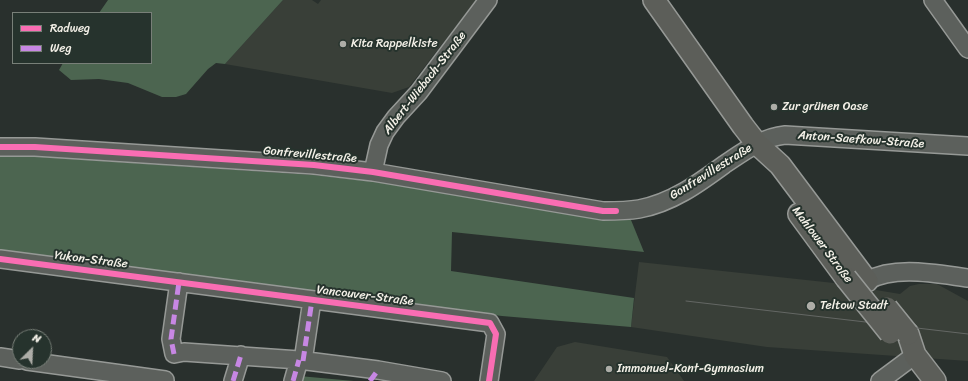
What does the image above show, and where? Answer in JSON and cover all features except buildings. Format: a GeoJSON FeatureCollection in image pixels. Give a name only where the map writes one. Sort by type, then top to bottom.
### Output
{"type":"FeatureCollection","features":[{"type":"Feature","properties":{"kind":"main road","name":"Mahlower Straße"},"geometry":{"type":"LineString","coordinates":[[654,0],[756,144],[768,173],[846,278],[899,334]]}},
{"type":"Feature","properties":{"kind":"main road","name":"Mahlower Straße"},"geometry":{"type":"LineString","coordinates":[[756,144],[780,165],[867,281],[899,334],[902,349],[915,355],[935,381]]}},
{"type":"Feature","properties":{"kind":"street","name":"Albert-Wiebach-Straße"},"geometry":{"type":"LineString","coordinates":[[373,172],[379,145],[385,132],[396,117],[420,92],[488,0]]}},
{"type":"Feature","properties":{"kind":"street"},"geometry":{"type":"LineString","coordinates":[[933,0],[968,49]]}},
{"type":"Feature","properties":{"kind":"street","name":"Anton-Saefkow-Straße"},"geometry":{"type":"LineString","coordinates":[[756,144],[776,136],[785,135],[968,146]]}},
{"type":"Feature","properties":{"kind":"street","name":"Gonfrevillestraße"},"geometry":{"type":"LineString","coordinates":[[0,147],[35,147],[314,165],[373,172],[603,211],[630,210],[654,205],[676,196],[701,182],[756,144]]}},
{"type":"Feature","properties":{"kind":"street","name":"Yukon-Straße"},"geometry":{"type":"LineString","coordinates":[[0,259],[179,282]]}},
{"type":"Feature","properties":{"kind":"street"},"geometry":{"type":"LineString","coordinates":[[867,281],[879,275],[892,272],[968,278]]}},
{"type":"Feature","properties":{"kind":"street"},"geometry":{"type":"LineString","coordinates":[[174,354],[171,339],[179,282]]}},
{"type":"Feature","properties":{"kind":"street","name":"Vancouver-Straße"},"geometry":{"type":"LineString","coordinates":[[179,282],[490,324],[496,334],[489,381]]}},
{"type":"Feature","properties":{"kind":"street","name":"Vancouver-Straße"},"geometry":{"type":"LineString","coordinates":[[293,381],[301,361],[312,300]]}},
{"type":"Feature","properties":{"kind":"street"},"geometry":{"type":"LineString","coordinates":[[52,365],[165,381],[169,360],[174,354],[184,352],[301,361],[374,376],[441,381]]}},
{"type":"Feature","properties":{"kind":"street"},"geometry":{"type":"LineString","coordinates":[[880,381],[915,355]]}},
{"type":"Feature","properties":{"kind":"street"},"geometry":{"type":"LineString","coordinates":[[233,381],[241,356]]}},
{"type":"Feature","properties":{"kind":"street"},"geometry":{"type":"LineString","coordinates":[[0,357],[12,359]]}},
{"type":"Feature","properties":{"kind":"shaded area","name":"Kita Rappelkiste"},"geometry":{"type":"Polygon","coordinates":[[[283,0],[312,0],[318,4],[321,0],[476,0],[409,87],[392,93],[225,64],[283,0]]]}},
{"type":"Feature","properties":{"kind":"shaded area"},"geometry":{"type":"Polygon","coordinates":[[[639,262],[834,283],[900,294],[910,286],[919,284],[937,284],[968,301],[968,361],[767,347],[631,327],[639,262]]]}},
{"type":"Feature","properties":{"kind":"shaded area","name":"Immanuel-Kant-Gymnasium"},"geometry":{"type":"Polygon","coordinates":[[[575,342],[667,357],[684,381],[534,381],[557,347],[575,342]]]}},
{"type":"Feature","properties":{"kind":"green space"},"geometry":{"type":"Polygon","coordinates":[[[108,0],[283,0],[225,64],[216,63],[208,69],[186,94],[176,97],[162,97],[128,83],[99,79],[71,80],[59,70],[62,64],[152,64],[152,12],[100,12],[108,0]]]}},
{"type":"Feature","properties":{"kind":"green space"},"geometry":{"type":"Polygon","coordinates":[[[0,154],[313,175],[377,182],[631,220],[644,252],[452,232],[451,271],[634,298],[631,327],[502,316],[0,253],[0,154]]]}},
{"type":"Feature","properties":{"kind":"green space"},"geometry":{"type":"Polygon","coordinates":[[[299,376],[354,381],[298,381],[299,376]]]}},
{"type":"Feature","properties":{"kind":"tram line"},"geometry":{"type":"LineString","coordinates":[[686,301],[968,334]]}},
{"type":"Feature","properties":{"kind":"marked path"},"geometry":{"type":"LineString","coordinates":[[174,354],[171,339],[179,282],[182,283]]}},
{"type":"Feature","properties":{"kind":"marked path"},"geometry":{"type":"LineString","coordinates":[[303,361],[312,300]]}},
{"type":"Feature","properties":{"kind":"marked path"},"geometry":{"type":"LineString","coordinates":[[233,381],[241,355]]}},
{"type":"Feature","properties":{"kind":"marked path"},"geometry":{"type":"LineString","coordinates":[[293,381],[299,360]]}},
{"type":"Feature","properties":{"kind":"marked path"},"geometry":{"type":"LineString","coordinates":[[370,381],[378,370]]}},
{"type":"Feature","properties":{"kind":"cycle path"},"geometry":{"type":"LineString","coordinates":[[0,147],[35,147],[314,165],[373,172],[603,211],[616,211]]}},
{"type":"Feature","properties":{"kind":"cycle path"},"geometry":{"type":"LineString","coordinates":[[0,259],[490,323],[496,334],[489,381]]}},
{"type":"Feature","properties":{"kind":"place","name":"Kita Rappelkiste"},"geometry":{"type":"Point","coordinates":[343,44]}},
{"type":"Feature","properties":{"kind":"place","name":"Zur grünen Oase"},"geometry":{"type":"Point","coordinates":[774,107]}},
{"type":"Feature","properties":{"kind":"place","name":"Teltow Stadt"},"geometry":{"type":"Point","coordinates":[811,306]}},
{"type":"Feature","properties":{"kind":"place","name":"Immanuel-Kant-Gymnasium"},"geometry":{"type":"Point","coordinates":[609,369]}}]}
